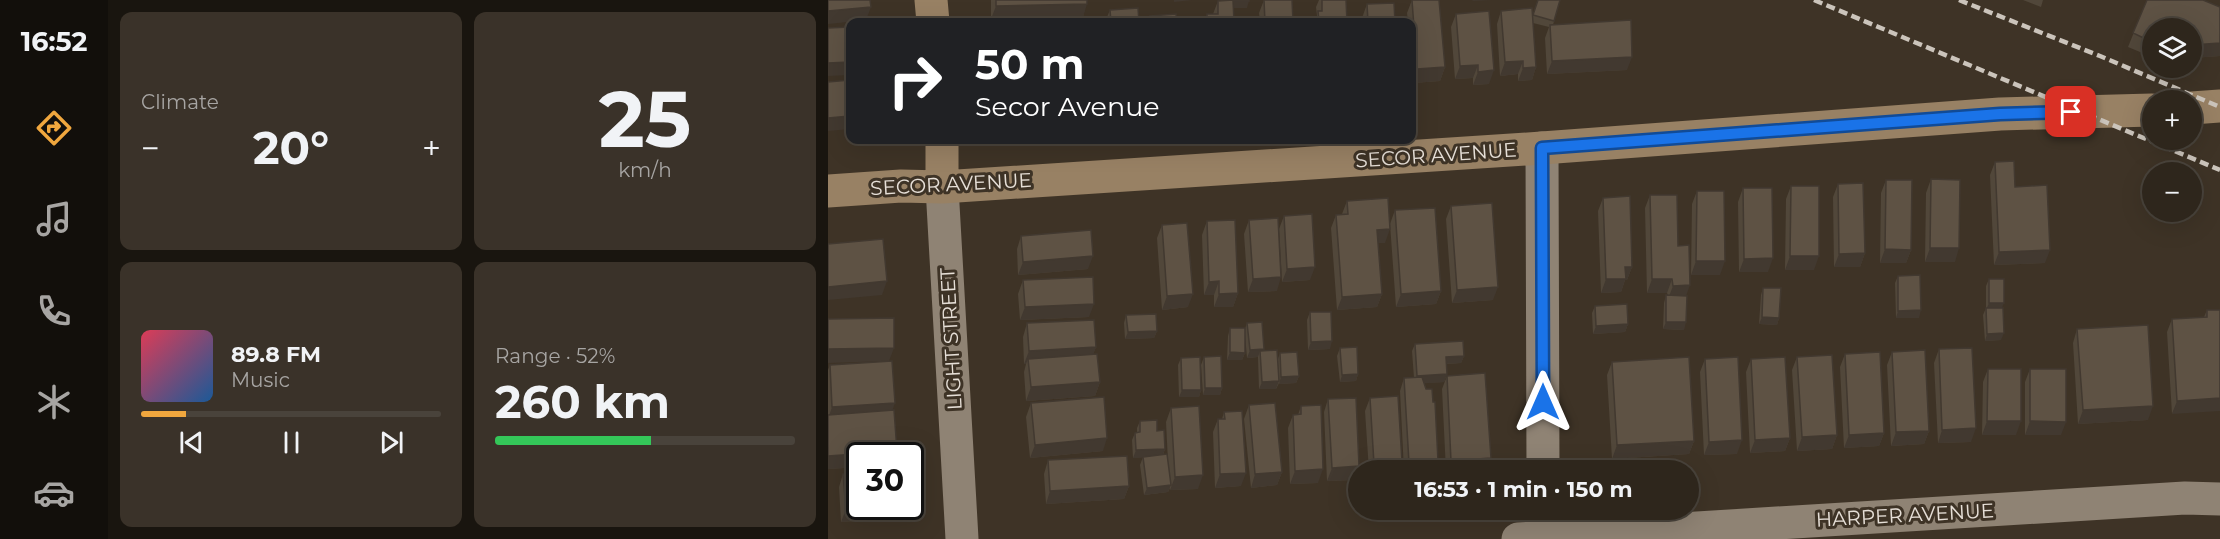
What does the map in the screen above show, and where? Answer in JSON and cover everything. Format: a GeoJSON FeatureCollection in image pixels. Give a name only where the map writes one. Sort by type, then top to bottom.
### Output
{"type":"FeatureCollection","features":[{"type":"Feature","properties":{"kind":"street"},"geometry":{"type":"LineString","coordinates":[[931,0],[933,18]]}},
{"type":"Feature","properties":{"kind":"street"},"geometry":{"type":"LineString","coordinates":[[2202,107],[2220,106]]}},
{"type":"Feature","properties":{"kind":"street","name":"SECOR AVENUE"},"geometry":{"type":"LineString","coordinates":[[828,191],[901,186],[942,187],[1542,148],[2000,114],[2142,110]]}},
{"type":"Feature","properties":{"kind":"street","name":"LIGHT STREET"},"geometry":{"type":"LineString","coordinates":[[942,144],[942,187],[962,539]]}},
{"type":"Feature","properties":{"kind":"street"},"geometry":{"type":"LineString","coordinates":[[1542,148],[1543,460]]}},
{"type":"Feature","properties":{"kind":"street","name":"HARPER AVENUE"},"geometry":{"type":"LineString","coordinates":[[1537,531],[2186,498],[2220,500]]}},
{"type":"Feature","properties":{"kind":"building"},"geometry":{"type":"Polygon","coordinates":[[[828,0],[870,0],[871,7],[828,11],[828,0]]]}},
{"type":"Feature","properties":{"kind":"building"},"geometry":{"type":"Polygon","coordinates":[[[996,0],[1087,0],[1087,4],[996,6],[996,0]]]}},
{"type":"Feature","properties":{"kind":"building"},"geometry":{"type":"Polygon","coordinates":[[[1233,0],[1234,18],[1207,18],[1207,14],[1218,14],[1218,1],[1233,0]]]}},
{"type":"Feature","properties":{"kind":"building"},"geometry":{"type":"Polygon","coordinates":[[[1264,0],[1292,0],[1293,18],[1265,18],[1264,0]]]}},
{"type":"Feature","properties":{"kind":"building"},"geometry":{"type":"Polygon","coordinates":[[[1322,0],[1346,0],[1347,18],[1319,18],[1318,11],[1322,11],[1322,0]]]}},
{"type":"Feature","properties":{"kind":"building"},"geometry":{"type":"Polygon","coordinates":[[[1412,0],[1439,0],[1445,67],[1417,69],[1416,18],[1413,18],[1412,0]]]}},
{"type":"Feature","properties":{"kind":"building"},"geometry":{"type":"Polygon","coordinates":[[[1538,0],[1560,0],[1554,21],[1533,15],[1538,0]]]}},
{"type":"Feature","properties":{"kind":"building"},"geometry":{"type":"Polygon","coordinates":[[[2147,0],[2203,0],[2220,7],[2220,43],[2202,44],[2202,18],[2142,18],[2142,37],[2133,33],[2147,0]]]}},
{"type":"Feature","properties":{"kind":"building"},"geometry":{"type":"Polygon","coordinates":[[[1394,3],[1395,18],[1368,18],[1367,4],[1394,3]]]}},
{"type":"Feature","properties":{"kind":"building"},"geometry":{"type":"Polygon","coordinates":[[[1138,8],[1139,18],[1111,18],[1110,10],[1138,8]]]}},
{"type":"Feature","properties":{"kind":"building"},"geometry":{"type":"Polygon","coordinates":[[[1532,8],[1536,67],[1523,68],[1523,61],[1505,62],[1501,11],[1532,8]]]}},
{"type":"Feature","properties":{"kind":"building"},"geometry":{"type":"Polygon","coordinates":[[[1489,11],[1494,70],[1478,72],[1478,65],[1460,66],[1456,14],[1489,11]]]}},
{"type":"Feature","properties":{"kind":"building"},"geometry":{"type":"Polygon","coordinates":[[[1176,14],[1176,18],[1150,18],[1150,16],[1176,14]]]}},
{"type":"Feature","properties":{"kind":"building"},"geometry":{"type":"Polygon","coordinates":[[[1631,20],[1632,57],[1552,61],[1550,25],[1631,20]]]}},
{"type":"Feature","properties":{"kind":"building"},"geometry":{"type":"Polygon","coordinates":[[[846,27],[846,62],[828,63],[828,28],[846,27]]]}},
{"type":"Feature","properties":{"kind":"building"},"geometry":{"type":"Polygon","coordinates":[[[846,80],[846,116],[828,118],[828,82],[846,80]]]}},
{"type":"Feature","properties":{"kind":"building"},"geometry":{"type":"Polygon","coordinates":[[[2014,161],[2015,187],[2047,185],[2050,250],[1999,252],[1995,162],[2014,161]]]}},
{"type":"Feature","properties":{"kind":"building"},"geometry":{"type":"Polygon","coordinates":[[[1931,179],[1960,180],[1959,248],[1930,248],[1931,179]]]}},
{"type":"Feature","properties":{"kind":"building"},"geometry":{"type":"Polygon","coordinates":[[[1886,180],[1912,180],[1911,250],[1885,249],[1886,180]]]}},
{"type":"Feature","properties":{"kind":"building"},"geometry":{"type":"Polygon","coordinates":[[[1863,183],[1865,253],[1839,254],[1838,184],[1863,183]]]}},
{"type":"Feature","properties":{"kind":"building"},"geometry":{"type":"Polygon","coordinates":[[[1791,186],[1819,186],[1819,256],[1790,256],[1791,186]]]}},
{"type":"Feature","properties":{"kind":"building"},"geometry":{"type":"Polygon","coordinates":[[[1743,188],[1772,188],[1773,258],[1744,259],[1743,188]]]}},
{"type":"Feature","properties":{"kind":"building"},"geometry":{"type":"Polygon","coordinates":[[[1697,191],[1724,191],[1725,261],[1696,261],[1697,191]]]}},
{"type":"Feature","properties":{"kind":"building"},"geometry":{"type":"Polygon","coordinates":[[[1650,195],[1677,195],[1678,246],[1689,245],[1690,285],[1673,286],[1672,279],[1652,279],[1650,195]]]}},
{"type":"Feature","properties":{"kind":"building"},"geometry":{"type":"Polygon","coordinates":[[[1630,196],[1632,267],[1625,267],[1626,279],[1606,279],[1603,198],[1630,196]]]}},
{"type":"Feature","properties":{"kind":"building"},"geometry":{"type":"Polygon","coordinates":[[[1388,198],[1390,229],[1377,230],[1382,294],[1342,297],[1336,215],[1348,214],[1347,201],[1388,198]]]}},
{"type":"Feature","properties":{"kind":"building"},"geometry":{"type":"Polygon","coordinates":[[[1492,203],[1498,287],[1457,290],[1451,206],[1492,203]]]}},
{"type":"Feature","properties":{"kind":"building"},"geometry":{"type":"Polygon","coordinates":[[[1435,208],[1441,291],[1401,294],[1395,210],[1435,208]]]}},
{"type":"Feature","properties":{"kind":"building"},"geometry":{"type":"Polygon","coordinates":[[[1312,214],[1315,267],[1287,269],[1284,216],[1312,214]]]}},
{"type":"Feature","properties":{"kind":"building"},"geometry":{"type":"Polygon","coordinates":[[[1278,218],[1281,277],[1253,279],[1249,220],[1278,218]]]}},
{"type":"Feature","properties":{"kind":"building"},"geometry":{"type":"Polygon","coordinates":[[[1235,220],[1238,293],[1219,294],[1219,281],[1209,282],[1207,221],[1235,220]]]}},
{"type":"Feature","properties":{"kind":"building"},"geometry":{"type":"Polygon","coordinates":[[[1187,223],[1193,294],[1167,296],[1162,225],[1187,223]]]}},
{"type":"Feature","properties":{"kind":"building"},"geometry":{"type":"Polygon","coordinates":[[[1091,230],[1093,256],[1023,262],[1021,236],[1091,230]]]}},
{"type":"Feature","properties":{"kind":"building"},"geometry":{"type":"Polygon","coordinates":[[[883,239],[887,281],[828,287],[828,244],[883,239]]]}},
{"type":"Feature","properties":{"kind":"building"},"geometry":{"type":"Polygon","coordinates":[[[1920,275],[1921,310],[1898,311],[1898,276],[1920,275]]]}},
{"type":"Feature","properties":{"kind":"building"},"geometry":{"type":"Polygon","coordinates":[[[1093,277],[1094,304],[1025,307],[1023,280],[1093,277]]]}},
{"type":"Feature","properties":{"kind":"building"},"geometry":{"type":"Polygon","coordinates":[[[1989,279],[2004,279],[2004,303],[1989,303],[1989,279]]]}},
{"type":"Feature","properties":{"kind":"building"},"geometry":{"type":"Polygon","coordinates":[[[1763,288],[1781,288],[1779,318],[1762,317],[1763,288]]]}},
{"type":"Feature","properties":{"kind":"building"},"geometry":{"type":"Polygon","coordinates":[[[1666,295],[1687,296],[1686,322],[1666,322],[1666,295]]]}},
{"type":"Feature","properties":{"kind":"building"},"geometry":{"type":"Polygon","coordinates":[[[1627,304],[1628,324],[1596,326],[1595,306],[1627,304]]]}},
{"type":"Feature","properties":{"kind":"building"},"geometry":{"type":"Polygon","coordinates":[[[1986,308],[2003,308],[2004,333],[1987,334],[1986,308]]]}},
{"type":"Feature","properties":{"kind":"building"},"geometry":{"type":"Polygon","coordinates":[[[2207,310],[2220,310],[2220,398],[2177,401],[2172,319],[2207,317],[2207,310]]]}},
{"type":"Feature","properties":{"kind":"building"},"geometry":{"type":"Polygon","coordinates":[[[1310,312],[1331,312],[1332,341],[1311,342],[1310,312]]]}},
{"type":"Feature","properties":{"kind":"building"},"geometry":{"type":"Polygon","coordinates":[[[1156,314],[1157,331],[1128,332],[1126,315],[1156,314]]]}},
{"type":"Feature","properties":{"kind":"building"},"geometry":{"type":"Polygon","coordinates":[[[894,318],[894,348],[828,349],[828,319],[894,318]]]}},
{"type":"Feature","properties":{"kind":"building"},"geometry":{"type":"Polygon","coordinates":[[[1094,320],[1096,347],[1029,351],[1027,323],[1094,320]]]}},
{"type":"Feature","properties":{"kind":"building"},"geometry":{"type":"Polygon","coordinates":[[[1262,322],[1264,349],[1250,350],[1247,323],[1262,322]]]}},
{"type":"Feature","properties":{"kind":"building"},"geometry":{"type":"Polygon","coordinates":[[[2148,325],[2153,406],[2083,410],[2077,329],[2148,325]]]}},
{"type":"Feature","properties":{"kind":"building"},"geometry":{"type":"Polygon","coordinates":[[[1230,328],[1245,328],[1245,353],[1230,352],[1230,328]]]}},
{"type":"Feature","properties":{"kind":"building"},"geometry":{"type":"Polygon","coordinates":[[[1463,341],[1464,356],[1446,357],[1447,374],[1417,376],[1415,344],[1463,341]]]}},
{"type":"Feature","properties":{"kind":"building"},"geometry":{"type":"Polygon","coordinates":[[[1357,347],[1358,374],[1342,375],[1340,348],[1357,347]]]}},
{"type":"Feature","properties":{"kind":"building"},"geometry":{"type":"Polygon","coordinates":[[[1972,348],[1976,428],[1942,430],[1939,349],[1972,348]]]}},
{"type":"Feature","properties":{"kind":"building"},"geometry":{"type":"Polygon","coordinates":[[[1277,350],[1279,381],[1262,382],[1260,351],[1277,350]]]}},
{"type":"Feature","properties":{"kind":"building"},"geometry":{"type":"Polygon","coordinates":[[[1925,350],[1929,431],[1896,432],[1892,352],[1925,350]]]}},
{"type":"Feature","properties":{"kind":"building"},"geometry":{"type":"Polygon","coordinates":[[[1297,352],[1299,376],[1281,377],[1280,353],[1297,352]]]}},
{"type":"Feature","properties":{"kind":"building"},"geometry":{"type":"Polygon","coordinates":[[[1880,352],[1884,433],[1849,435],[1845,354],[1880,352]]]}},
{"type":"Feature","properties":{"kind":"building"},"geometry":{"type":"Polygon","coordinates":[[[1097,354],[1100,382],[1031,387],[1028,359],[1097,354]]]}},
{"type":"Feature","properties":{"kind":"building"},"geometry":{"type":"Polygon","coordinates":[[[1832,355],[1837,435],[1802,437],[1797,357],[1832,355]]]}},
{"type":"Feature","properties":{"kind":"building"},"geometry":{"type":"Polygon","coordinates":[[[1221,356],[1222,388],[1205,388],[1204,357],[1221,356]]]}},
{"type":"Feature","properties":{"kind":"building"},"geometry":{"type":"Polygon","coordinates":[[[1200,357],[1201,390],[1182,390],[1181,358],[1200,357]]]}},
{"type":"Feature","properties":{"kind":"building"},"geometry":{"type":"Polygon","coordinates":[[[1689,357],[1694,441],[1617,445],[1612,362],[1689,357]]]}},
{"type":"Feature","properties":{"kind":"building"},"geometry":{"type":"Polygon","coordinates":[[[1738,357],[1742,440],[1709,442],[1705,359],[1738,357]]]}},
{"type":"Feature","properties":{"kind":"building"},"geometry":{"type":"Polygon","coordinates":[[[1785,357],[1790,438],[1755,440],[1751,359],[1785,357]]]}},
{"type":"Feature","properties":{"kind":"building"},"geometry":{"type":"Polygon","coordinates":[[[892,361],[895,403],[832,407],[830,365],[892,361]]]}},
{"type":"Feature","properties":{"kind":"building"},"geometry":{"type":"Polygon","coordinates":[[[1988,369],[2021,369],[2021,421],[1987,421],[1988,369]]]}},
{"type":"Feature","properties":{"kind":"building"},"geometry":{"type":"Polygon","coordinates":[[[2030,369],[2066,369],[2066,422],[2030,421],[2030,369]]]}},
{"type":"Feature","properties":{"kind":"building"},"geometry":{"type":"Polygon","coordinates":[[[1485,373],[1491,458],[1451,460],[1447,376],[1485,373]]]}},
{"type":"Feature","properties":{"kind":"building"},"geometry":{"type":"Polygon","coordinates":[[[1422,377],[1426,389],[1432,389],[1433,402],[1435,402],[1438,460],[1409,460],[1404,378],[1422,377]]]}},
{"type":"Feature","properties":{"kind":"building"},"geometry":{"type":"Polygon","coordinates":[[[1398,396],[1402,460],[1374,460],[1370,398],[1398,396]]]}},
{"type":"Feature","properties":{"kind":"building"},"geometry":{"type":"Polygon","coordinates":[[[1104,397],[1107,438],[1035,445],[1031,403],[1104,397]]]}},
{"type":"Feature","properties":{"kind":"building"},"geometry":{"type":"Polygon","coordinates":[[[1356,398],[1359,460],[1348,460],[1348,467],[1332,468],[1328,399],[1356,398]]]}},
{"type":"Feature","properties":{"kind":"building"},"geometry":{"type":"Polygon","coordinates":[[[1275,403],[1282,472],[1255,474],[1249,405],[1275,403]]]}},
{"type":"Feature","properties":{"kind":"building"},"geometry":{"type":"Polygon","coordinates":[[[1321,405],[1323,469],[1295,471],[1293,415],[1301,414],[1301,406],[1321,405]]]}},
{"type":"Feature","properties":{"kind":"building"},"geometry":{"type":"Polygon","coordinates":[[[1199,406],[1203,475],[1175,477],[1171,408],[1199,406]]]}},
{"type":"Feature","properties":{"kind":"building"},"geometry":{"type":"Polygon","coordinates":[[[894,410],[896,442],[846,442],[846,455],[828,456],[828,415],[894,410]]]}},
{"type":"Feature","properties":{"kind":"building"},"geometry":{"type":"Polygon","coordinates":[[[1242,411],[1246,473],[1220,474],[1218,419],[1225,419],[1224,412],[1242,411]]]}},
{"type":"Feature","properties":{"kind":"building"},"geometry":{"type":"Polygon","coordinates":[[[1157,420],[1157,431],[1164,430],[1165,449],[1136,450],[1135,433],[1140,432],[1140,421],[1157,420]]]}},
{"type":"Feature","properties":{"kind":"building"},"geometry":{"type":"Polygon","coordinates":[[[1167,454],[1171,485],[1147,488],[1143,457],[1167,454]]]}},
{"type":"Feature","properties":{"kind":"building"},"geometry":{"type":"Polygon","coordinates":[[[1127,456],[1129,486],[1050,491],[1048,460],[1127,456]]]}},
{"type":"Feature","properties":{"kind":"building"},"geometry":{"type":"Polygon","coordinates":[[[843,474],[846,474],[846,509],[843,474]]]}},
{"type":"Feature","properties":{"kind":"railway"},"geometry":{"type":"LineString","coordinates":[[1814,0],[2220,170]]}},
{"type":"Feature","properties":{"kind":"railway"},"geometry":{"type":"LineString","coordinates":[[1959,0],[2220,107]]}},
{"type":"Feature","properties":{"kind":"route"},"geometry":{"type":"LineString","coordinates":[[1543,402],[1542,148],[2000,114],[2071,112]]}}]}
